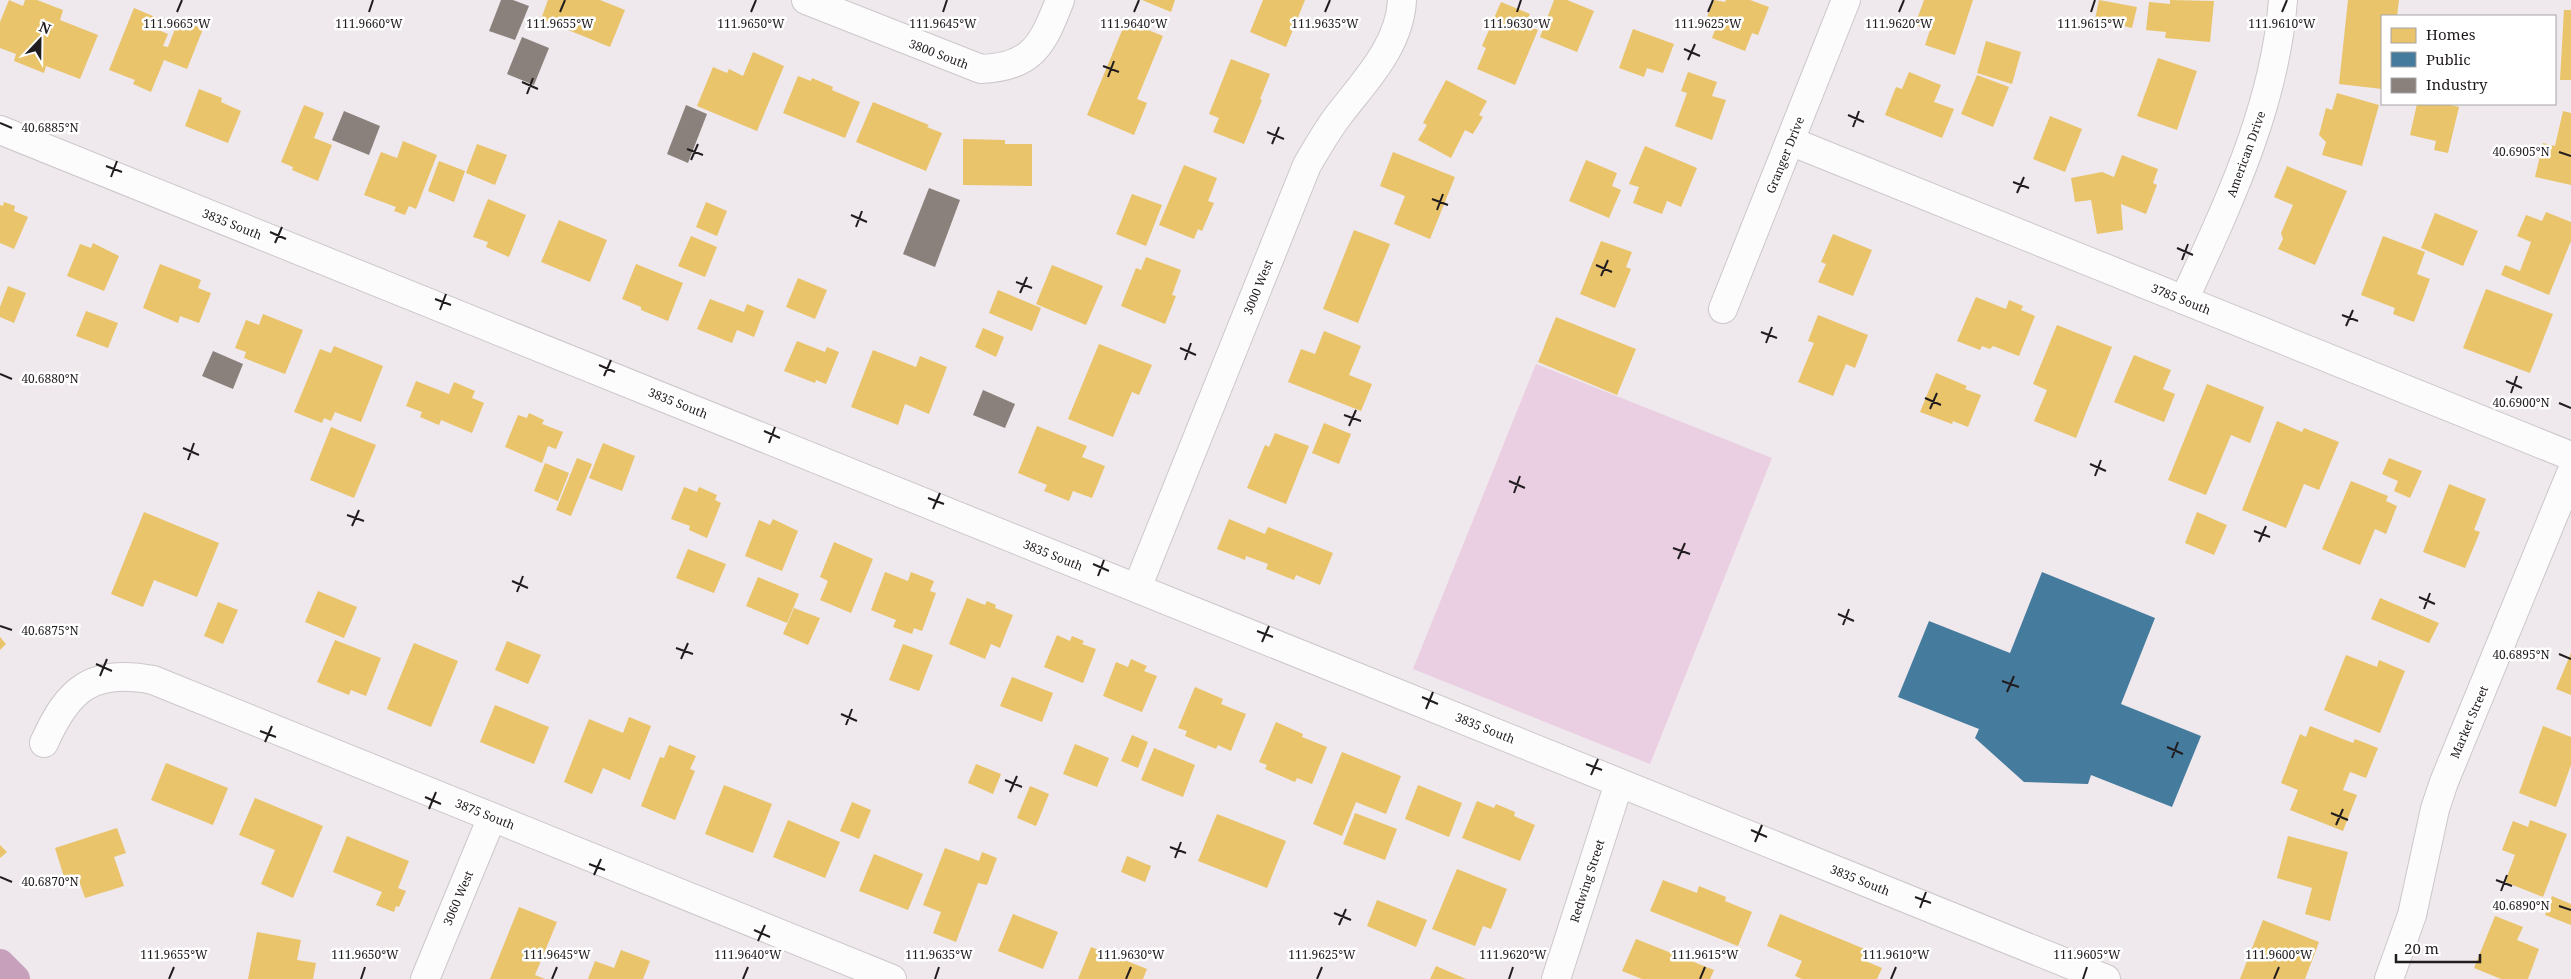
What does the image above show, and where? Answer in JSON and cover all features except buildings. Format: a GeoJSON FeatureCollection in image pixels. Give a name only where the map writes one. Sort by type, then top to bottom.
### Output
{"type":"FeatureCollection","features":[{"type":"Feature","properties":{"kind":"street","name":"3800 South"},"geometry":{"type":"LineString","coordinates":[[806,0],[981,69],[1020,62],[1044,38],[1060,0]]}},
{"type":"Feature","properties":{"kind":"street","name":"3000 West"},"geometry":{"type":"LineString","coordinates":[[1137,588],[1307,166],[1324,136],[1384,55],[1398,24],[1402,0]]}},
{"type":"Feature","properties":{"kind":"street","name":"Granger Drive"},"geometry":{"type":"LineString","coordinates":[[1723,309],[1846,0]]}},
{"type":"Feature","properties":{"kind":"street","name":"American Drive"},"geometry":{"type":"LineString","coordinates":[[2184,300],[2234,191],[2253,138],[2270,81],[2283,0]]}},
{"type":"Feature","properties":{"kind":"street","name":"3835 South"},"geometry":{"type":"LineString","coordinates":[[0,130],[2106,979]]}},
{"type":"Feature","properties":{"kind":"street","name":"3785 South"},"geometry":{"type":"LineString","coordinates":[[1790,141],[2571,456]]}},
{"type":"Feature","properties":{"kind":"street","name":"Market Street"},"geometry":{"type":"LineString","coordinates":[[2389,979],[2412,916],[2435,809],[2444,782],[2571,473]]}},
{"type":"Feature","properties":{"kind":"street","name":"3875 South"},"geometry":{"type":"LineString","coordinates":[[44,743],[64,705],[77,691],[94,681],[112,676],[133,676],[162,684],[492,817],[838,969],[892,979]]}},
{"type":"Feature","properties":{"kind":"street","name":"Redwing Street"},"geometry":{"type":"LineString","coordinates":[[1556,979],[1619,783]]}},
{"type":"Feature","properties":{"kind":"street","name":"3060 West"},"geometry":{"type":"LineString","coordinates":[[425,979],[492,817]]}},
{"type":"Feature","properties":{"kind":"shaded area"},"geometry":{"type":"Polygon","coordinates":[[[1536,364],[1772,458],[1650,764],[1413,669],[1536,364]]]}},
{"type":"Feature","properties":{"kind":"waterway"},"geometry":{"type":"LineString","coordinates":[[0,964],[15,979]]}}]}
